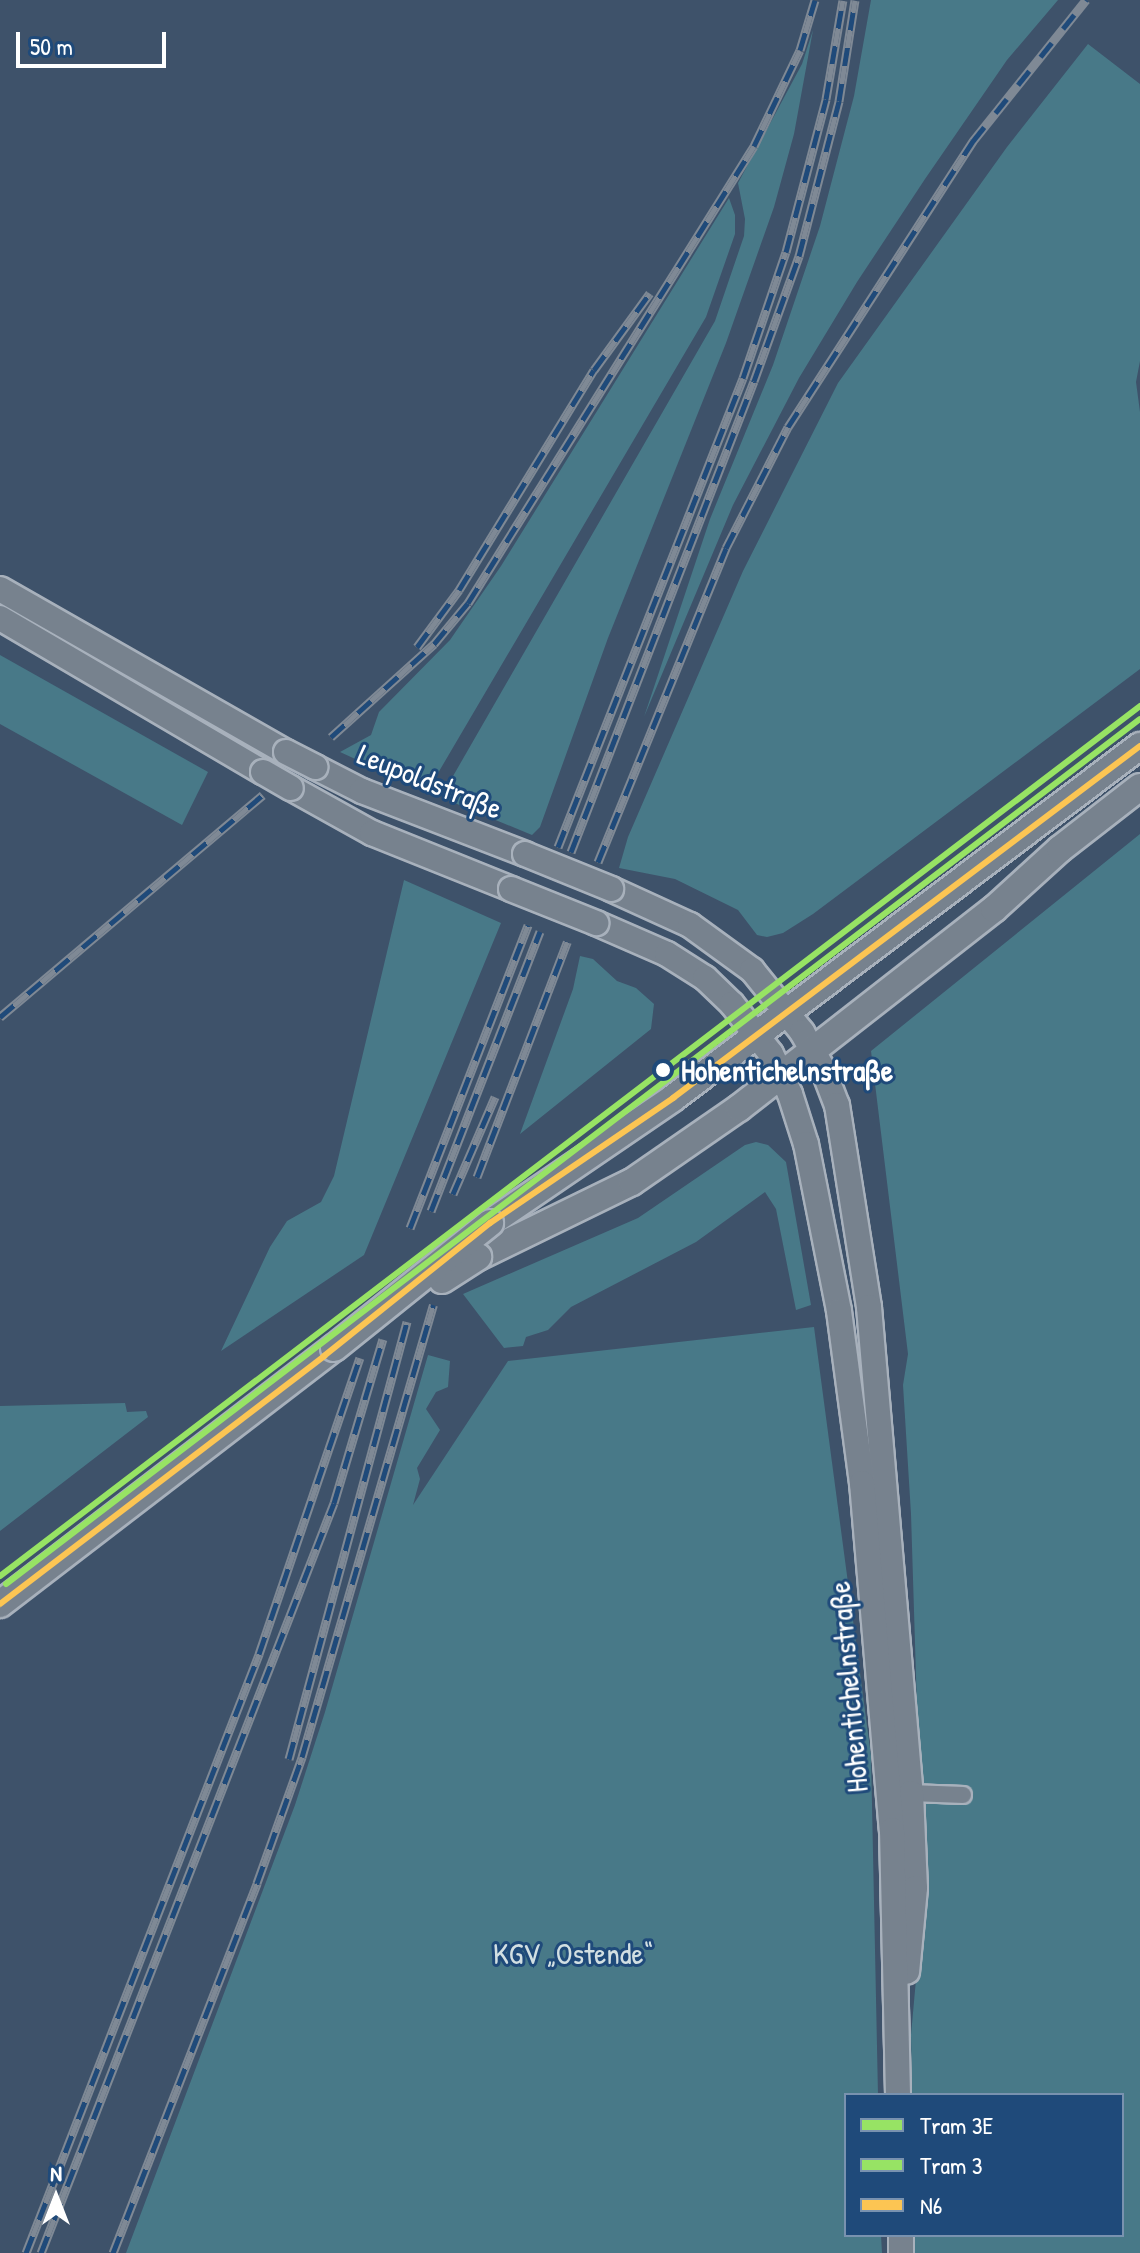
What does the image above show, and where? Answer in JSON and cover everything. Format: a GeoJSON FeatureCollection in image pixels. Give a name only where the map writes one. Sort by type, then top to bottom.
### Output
{"type":"FeatureCollection","features":[{"type":"Feature","properties":{"kind":"main road","name":"Leupoldstraße"},"geometry":{"type":"LineString","coordinates":[[0,589],[315,767],[398,806],[611,889],[716,940],[752,970],[789,1013],[814,1051]]}},
{"type":"Feature","properties":{"kind":"main road"},"geometry":{"type":"LineString","coordinates":[[0,618],[372,833],[667,954],[705,978],[759,1035]]}},
{"type":"Feature","properties":{"kind":"main road"},"geometry":{"type":"LineString","coordinates":[[0,1604],[329,1352],[490,1223],[636,1125],[789,1013],[1140,746]]}},
{"type":"Feature","properties":{"kind":"main road"},"geometry":{"type":"LineString","coordinates":[[329,1352],[478,1257],[632,1182],[814,1051],[1140,787]]}},
{"type":"Feature","properties":{"kind":"main road","name":"Hohentichelnstraße"},"geometry":{"type":"LineString","coordinates":[[759,1035],[782,1075],[806,1144],[826,1232],[862,1483],[886,1741],[899,2013],[898,2093]]}},
{"type":"Feature","properties":{"kind":"main road","name":"Hohentichelnstraße"},"geometry":{"type":"LineString","coordinates":[[814,1051],[837,1105],[866,1278],[911,1793],[915,1888],[911,1950],[899,2013]]}},
{"type":"Feature","properties":{"kind":"street"},"geometry":{"type":"LineString","coordinates":[[911,1793],[963,1795]]}},
{"type":"Feature","properties":{"kind":"green space"},"geometry":{"type":"Polygon","coordinates":[[[871,0],[1058,0],[1007,60],[925,179],[799,378],[733,505],[644,717],[710,519],[773,365],[820,226],[854,96],[871,0]]]}},
{"type":"Feature","properties":{"kind":"green space"},"geometry":{"type":"Polygon","coordinates":[[[813,30],[794,134],[774,207],[726,343],[608,638],[540,827],[532,835],[445,799],[445,790],[715,321],[744,236],[745,219],[738,183],[802,64],[813,30]]]}},
{"type":"Feature","properties":{"kind":"green space"},"geometry":{"type":"Polygon","coordinates":[[[1088,44],[1140,84],[1140,361],[1136,382],[1140,412],[1140,669],[813,914],[783,933],[767,937],[757,935],[738,910],[675,879],[619,868],[628,837],[743,571],[838,383],[1007,147],[1088,44]]]}},
{"type":"Feature","properties":{"kind":"green space"},"geometry":{"type":"Polygon","coordinates":[[[729,198],[735,215],[735,234],[706,317],[431,785],[425,791],[340,752],[371,735],[379,712],[450,640],[501,566],[729,198]]]}},
{"type":"Feature","properties":{"kind":"green space"},"geometry":{"type":"Polygon","coordinates":[[[0,655],[208,772],[182,825],[0,724],[0,655]]]}},
{"type":"Feature","properties":{"kind":"green space"},"geometry":{"type":"Polygon","coordinates":[[[1140,834],[1140,2253],[913,2253],[913,2237],[1124,2237],[1124,2093],[912,2093],[911,2035],[923,1902],[911,1514],[903,1385],[908,1354],[871,1051],[1140,834]]]}},
{"type":"Feature","properties":{"kind":"green space"},"geometry":{"type":"Polygon","coordinates":[[[404,880],[501,923],[364,1255],[221,1351],[270,1247],[287,1221],[321,1202],[334,1176],[404,880]]]}},
{"type":"Feature","properties":{"kind":"green space"},"geometry":{"type":"Polygon","coordinates":[[[580,956],[593,959],[617,981],[636,988],[654,1004],[651,1029],[520,1134],[573,989],[580,956]]]}},
{"type":"Feature","properties":{"kind":"green space"},"geometry":{"type":"Polygon","coordinates":[[[756,1142],[768,1145],[786,1162],[811,1305],[796,1310],[776,1209],[765,1192],[696,1242],[571,1307],[548,1330],[526,1337],[523,1346],[504,1348],[463,1294],[638,1218],[745,1145],[756,1142]]]}},
{"type":"Feature","properties":{"kind":"green space","name":"KGV „Ostende“"},"geometry":{"type":"Polygon","coordinates":[[[814,1327],[871,1756],[878,2093],[844,2093],[844,2237],[881,2237],[882,2253],[126,2253],[295,1805],[325,1712],[428,1355],[450,1361],[448,1387],[436,1392],[426,1409],[440,1430],[417,1468],[420,1479],[413,1505],[508,1361],[814,1327]]]}},
{"type":"Feature","properties":{"kind":"green space"},"geometry":{"type":"Polygon","coordinates":[[[125,1403],[127,1412],[146,1411],[148,1417],[0,1531],[0,1406],[125,1403]]]}},
{"type":"Feature","properties":{"kind":"railway"},"geometry":{"type":"LineString","coordinates":[[331,737],[434,644],[468,603],[754,146],[800,50],[815,0]]}},
{"type":"Feature","properties":{"kind":"railway"},"geometry":{"type":"LineString","coordinates":[[558,847],[743,378],[786,252],[826,99],[843,0]]}},
{"type":"Feature","properties":{"kind":"railway"},"geometry":{"type":"LineString","coordinates":[[571,852],[754,381],[799,256],[839,101],[855,0]]}},
{"type":"Feature","properties":{"kind":"railway"},"geometry":{"type":"LineString","coordinates":[[598,862],[726,548],[788,427],[973,141],[1086,0]]}},
{"type":"Feature","properties":{"kind":"railway"},"geometry":{"type":"LineString","coordinates":[[417,647],[459,590],[594,370],[650,293]]}},
{"type":"Feature","properties":{"kind":"railway"},"geometry":{"type":"LineString","coordinates":[[0,1017],[263,795]]}},
{"type":"Feature","properties":{"kind":"railway"},"geometry":{"type":"LineString","coordinates":[[410,1228],[528,925]]}},
{"type":"Feature","properties":{"kind":"railway"},"geometry":{"type":"LineString","coordinates":[[431,1211],[540,931]]}},
{"type":"Feature","properties":{"kind":"railway"},"geometry":{"type":"LineString","coordinates":[[477,1177],[567,942]]}},
{"type":"Feature","properties":{"kind":"railway"},"geometry":{"type":"LineString","coordinates":[[453,1194],[495,1097]]}},
{"type":"Feature","properties":{"kind":"railway"},"geometry":{"type":"LineString","coordinates":[[113,2253],[257,1883],[302,1757],[433,1305]]}},
{"type":"Feature","properties":{"kind":"railway"},"geometry":{"type":"LineString","coordinates":[[289,1759],[407,1322]]}},
{"type":"Feature","properties":{"kind":"railway"},"geometry":{"type":"LineString","coordinates":[[41,2253],[334,1503],[383,1339]]}},
{"type":"Feature","properties":{"kind":"railway"},"geometry":{"type":"LineString","coordinates":[[26,2253],[259,1654],[360,1358]]}},
{"type":"Feature","properties":{"kind":"tram line","name":"3E"},"geometry":{"type":"LineString","coordinates":[[0,1576],[1140,706]]}},
{"type":"Feature","properties":{"kind":"tram line","name":"3"},"geometry":{"type":"LineString","coordinates":[[6,1584],[1140,719]]}},
{"type":"Feature","properties":{"kind":"transit line","name":"N6"},"geometry":{"type":"LineString","coordinates":[[0,1604],[324,1356],[490,1223],[673,1098],[1140,746]]}},
{"type":"Feature","properties":{"kind":"place","name":"Hohentichelnstraße"},"geometry":{"type":"Point","coordinates":[663,1070]}}]}
